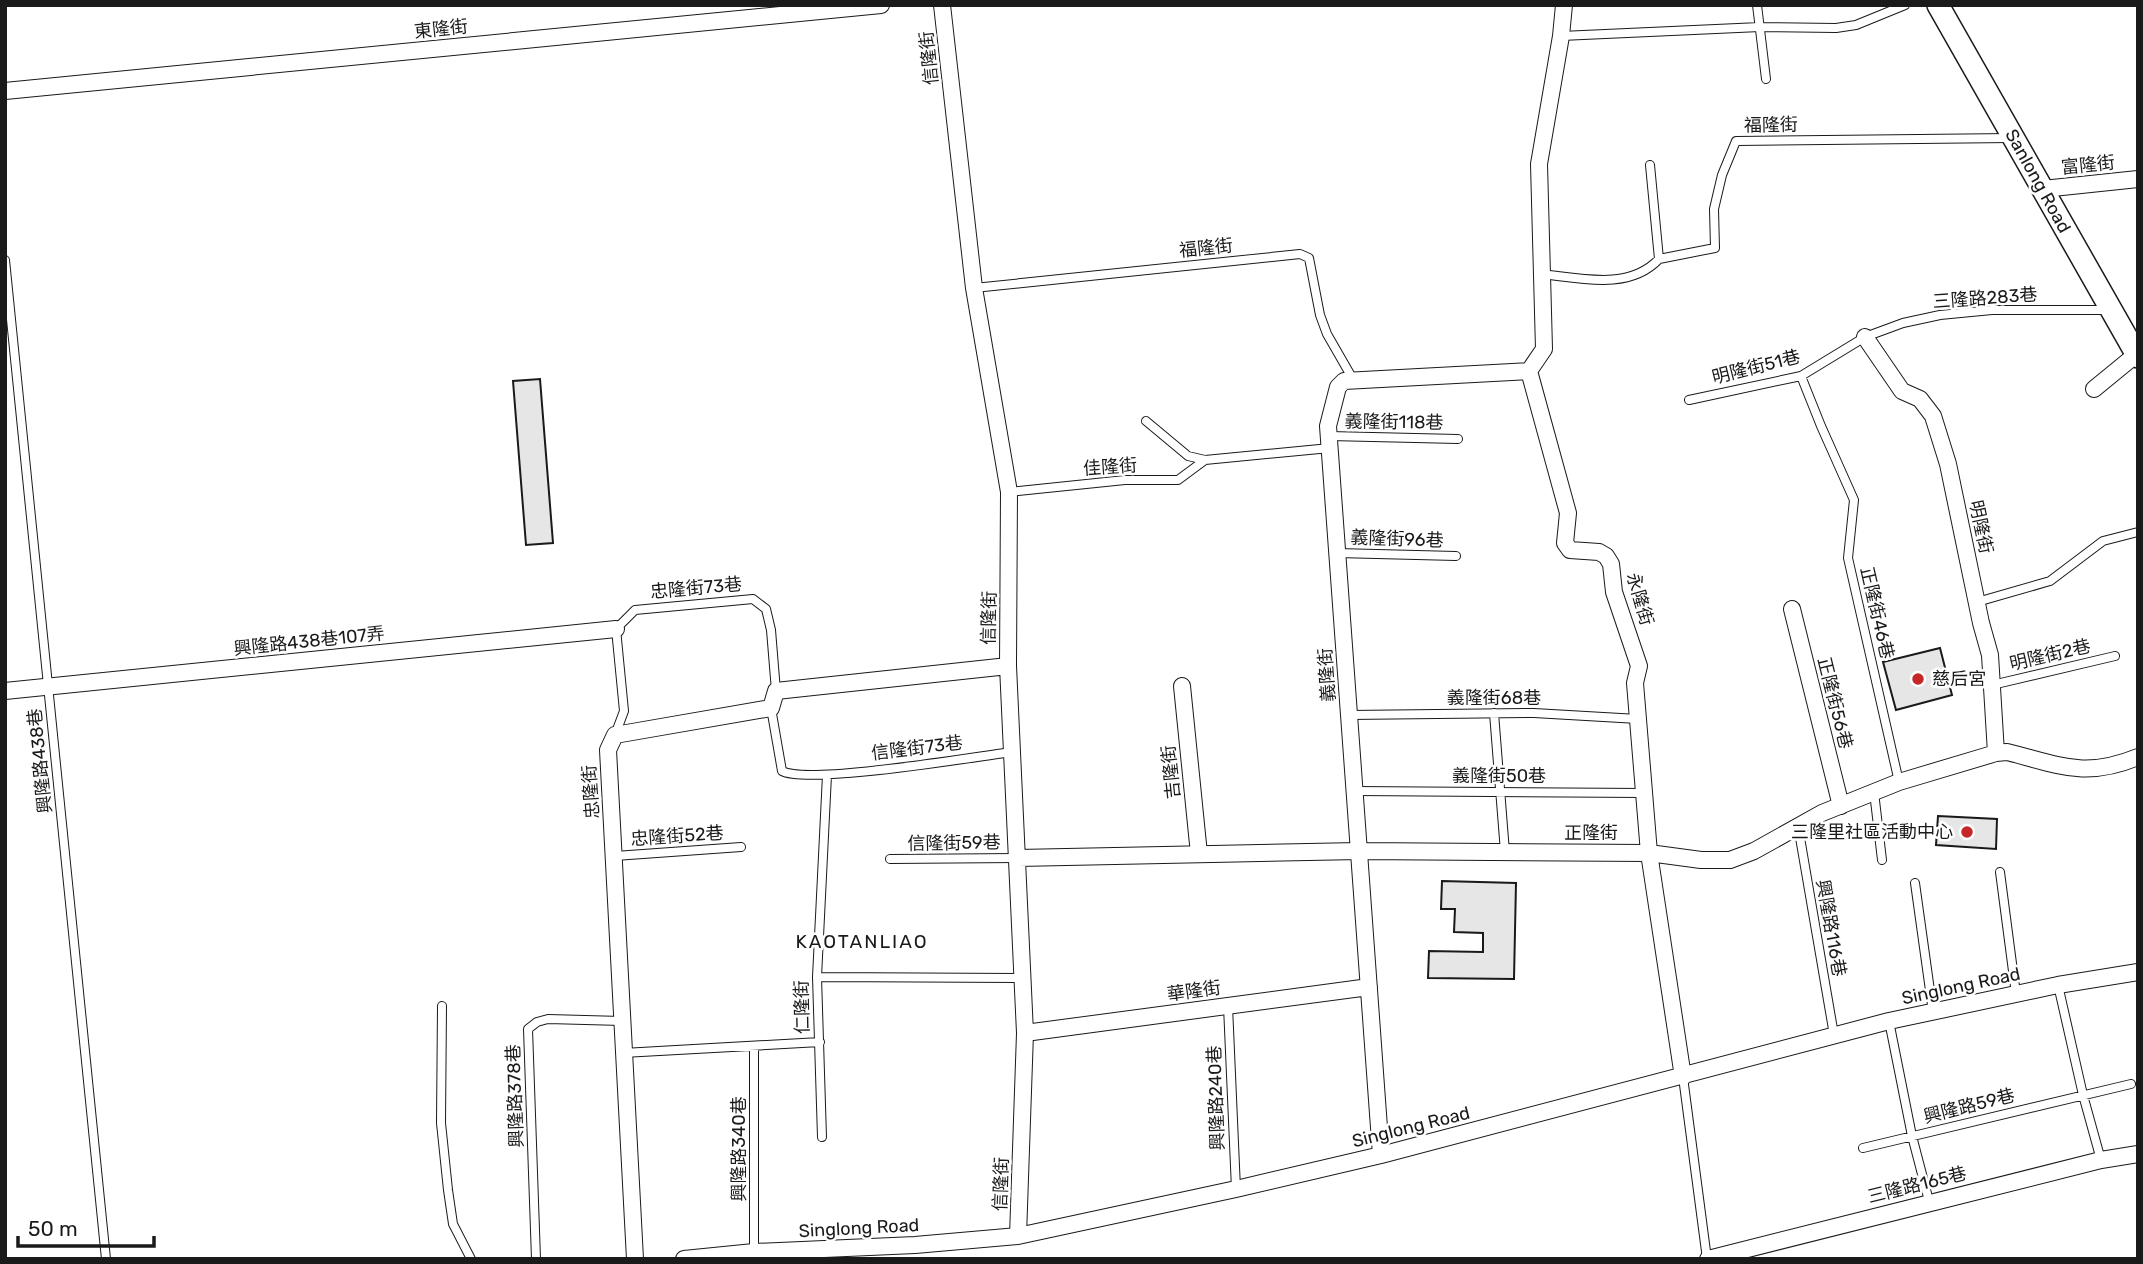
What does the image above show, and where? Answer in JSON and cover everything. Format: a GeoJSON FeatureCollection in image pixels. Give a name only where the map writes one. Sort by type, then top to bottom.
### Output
{"type":"FeatureCollection","features":[{"type":"Feature","properties":{"kind":"street","name":"東隆街"},"geometry":{"type":"LineString","coordinates":[[5,91],[881,5]]}},
{"type":"Feature","properties":{"kind":"street","name":"信隆街"},"geometry":{"type":"LineString","coordinates":[[942,5],[974,288],[1009,492],[1008,666],[1025,1033],[1018,1236]]}},
{"type":"Feature","properties":{"kind":"street"},"geometry":{"type":"LineString","coordinates":[[1354,381],[1529,371],[1544,349],[1539,164],[1564,5]]}},
{"type":"Feature","properties":{"kind":"street","name":"Sanlong Road"},"geometry":{"type":"LineString","coordinates":[[1938,5],[2137,355]]}},
{"type":"Feature","properties":{"kind":"street","name":"富隆街"},"geometry":{"type":"LineString","coordinates":[[2043,189],[2138,178]]}},
{"type":"Feature","properties":{"kind":"street","name":"明隆街"},"geometry":{"type":"LineString","coordinates":[[1865,337],[1902,391],[1920,399],[1933,416],[1948,464],[1990,655],[1996,753]]}},
{"type":"Feature","properties":{"kind":"street"},"geometry":{"type":"LineString","coordinates":[[2094,389],[2137,355]]}},
{"type":"Feature","properties":{"kind":"street","name":"永隆街"},"geometry":{"type":"LineString","coordinates":[[1529,371],[1568,513],[1565,543],[1570,550],[1599,552],[1606,556],[1611,564],[1614,592],[1636,651],[1639,666],[1635,683],[1649,853],[1683,1077]]}},
{"type":"Feature","properties":{"kind":"street","name":"義隆街"},"geometry":{"type":"LineString","coordinates":[[1354,381],[1344,382],[1338,387],[1328,426],[1381,1155]]}},
{"type":"Feature","properties":{"kind":"street","name":"正隆街56巷"},"geometry":{"type":"LineString","coordinates":[[1792,610],[1841,806]]}},
{"type":"Feature","properties":{"kind":"street","name":"興隆路438巷107弄"},"geometry":{"type":"LineString","coordinates":[[5,691],[616,629]]}},
{"type":"Feature","properties":{"kind":"street"},"geometry":{"type":"LineString","coordinates":[[615,735],[771,708],[776,691],[1008,666]]}},
{"type":"Feature","properties":{"kind":"street","name":"吉隆街"},"geometry":{"type":"LineString","coordinates":[[1182,686],[1199,854]]}},
{"type":"Feature","properties":{"kind":"street","name":"忠隆街"},"geometry":{"type":"LineString","coordinates":[[615,735],[608,750],[635,1259]]}},
{"type":"Feature","properties":{"kind":"street","name":"正隆街"},"geometry":{"type":"LineString","coordinates":[[1018,858],[1505,852],[1649,853],[1701,860],[1730,860],[1874,792],[1996,753],[2007,752],[2074,769],[2096,770],[2138,757]]}},
{"type":"Feature","properties":{"kind":"street","name":"Singlong Road"},"geometry":{"type":"LineString","coordinates":[[684,1259],[754,1252],[915,1245],[1018,1236],[1381,1155],[1889,1021],[2058,985],[2138,972]]}},
{"type":"Feature","properties":{"kind":"street","name":"華隆街"},"geometry":{"type":"LineString","coordinates":[[1025,1033],[1369,987]]}},
{"type":"Feature","properties":{"kind":"street","name":"三隆路165巷"},"geometry":{"type":"LineString","coordinates":[[1708,1259],[1929,1202],[2101,1160],[2138,1154]]}},
{"type":"Feature","properties":{"kind":"lane"},"geometry":{"type":"LineString","coordinates":[[1757,5],[1766,79]]}},
{"type":"Feature","properties":{"kind":"lane"},"geometry":{"type":"LineString","coordinates":[[1561,36],[1760,27],[1836,28],[1856,25],[1905,5]]}},
{"type":"Feature","properties":{"kind":"lane","name":"福隆街"},"geometry":{"type":"LineString","coordinates":[[1541,274],[1604,281],[1628,278],[1659,259],[1715,248],[1714,209],[1721,175],[1736,141],[2014,138]]}},
{"type":"Feature","properties":{"kind":"lane"},"geometry":{"type":"LineString","coordinates":[[1650,166],[1659,259]]}},
{"type":"Feature","properties":{"kind":"lane","name":"福隆街"},"geometry":{"type":"LineString","coordinates":[[974,288],[1300,254],[1309,258],[1320,315],[1327,334],[1354,381]]}},
{"type":"Feature","properties":{"kind":"lane","name":"興隆路438巷"},"geometry":{"type":"LineString","coordinates":[[5,260],[106,1259]]}},
{"type":"Feature","properties":{"kind":"lane","name":"三隆路283巷"},"geometry":{"type":"LineString","coordinates":[[1865,337],[1903,323],[1940,315],[1992,310],[2109,310]]}},
{"type":"Feature","properties":{"kind":"lane","name":"明隆街51巷"},"geometry":{"type":"LineString","coordinates":[[1689,400],[1801,376],[1865,337]]}},
{"type":"Feature","properties":{"kind":"lane","name":"正隆街46巷"},"geometry":{"type":"LineString","coordinates":[[1801,376],[1854,500],[1848,558],[1899,782]]}},
{"type":"Feature","properties":{"kind":"lane"},"geometry":{"type":"LineString","coordinates":[[1146,421],[1188,456],[1205,460],[1329,442]]}},
{"type":"Feature","properties":{"kind":"lane","name":"義隆街118巷"},"geometry":{"type":"LineString","coordinates":[[1329,442],[1458,439]]}},
{"type":"Feature","properties":{"kind":"lane","name":"佳隆街"},"geometry":{"type":"LineString","coordinates":[[1009,492],[1125,480],[1178,481],[1205,460]]}},
{"type":"Feature","properties":{"kind":"lane"},"geometry":{"type":"LineString","coordinates":[[1977,602],[2050,581],[2103,541],[2138,532]]}},
{"type":"Feature","properties":{"kind":"lane","name":"義隆街96巷"},"geometry":{"type":"LineString","coordinates":[[1337,553],[1456,556]]}},
{"type":"Feature","properties":{"kind":"lane","name":"忠隆街73巷"},"geometry":{"type":"LineString","coordinates":[[616,629],[635,610],[752,599],[766,609],[771,630],[776,691]]}},
{"type":"Feature","properties":{"kind":"lane"},"geometry":{"type":"LineString","coordinates":[[615,735],[624,711],[616,629]]}},
{"type":"Feature","properties":{"kind":"lane","name":"明隆街2巷"},"geometry":{"type":"LineString","coordinates":[[1992,685],[2115,656]]}},
{"type":"Feature","properties":{"kind":"lane","name":"信隆街73巷"},"geometry":{"type":"LineString","coordinates":[[771,708],[782,771],[789,775],[827,775],[1012,752]]}},
{"type":"Feature","properties":{"kind":"lane"},"geometry":{"type":"LineString","coordinates":[[1494,713],[1505,852]]}},
{"type":"Feature","properties":{"kind":"lane","name":"義隆街68巷"},"geometry":{"type":"LineString","coordinates":[[1349,715],[1535,713],[1638,719]]}},
{"type":"Feature","properties":{"kind":"lane","name":"仁隆街"},"geometry":{"type":"LineString","coordinates":[[623,1053],[820,1042],[817,977],[827,775]]}},
{"type":"Feature","properties":{"kind":"lane","name":"義隆街50巷"},"geometry":{"type":"LineString","coordinates":[[1355,791],[1644,793]]}},
{"type":"Feature","properties":{"kind":"lane"},"geometry":{"type":"LineString","coordinates":[[1874,792],[1882,860]]}},
{"type":"Feature","properties":{"kind":"lane","name":"興隆路116巷"},"geometry":{"type":"LineString","coordinates":[[1798,826],[1834,1035]]}},
{"type":"Feature","properties":{"kind":"lane","name":"忠隆街52巷"},"geometry":{"type":"LineString","coordinates":[[615,856],[741,847]]}},
{"type":"Feature","properties":{"kind":"lane","name":"信隆街59巷"},"geometry":{"type":"LineString","coordinates":[[890,859],[1018,858]]}},
{"type":"Feature","properties":{"kind":"lane"},"geometry":{"type":"LineString","coordinates":[[2000,872],[2017,994]]}},
{"type":"Feature","properties":{"kind":"lane"},"geometry":{"type":"LineString","coordinates":[[1914,883],[1933,1012]]}},
{"type":"Feature","properties":{"kind":"lane"},"geometry":{"type":"LineString","coordinates":[[817,977],[1021,978]]}},
{"type":"Feature","properties":{"kind":"lane"},"geometry":{"type":"LineString","coordinates":[[2058,985],[2101,1160]]}},
{"type":"Feature","properties":{"kind":"lane"},"geometry":{"type":"LineString","coordinates":[[442,1006],[441,1123],[448,1190],[453,1224],[471,1259]]}},
{"type":"Feature","properties":{"kind":"lane","name":"興隆路240巷"},"geometry":{"type":"LineString","coordinates":[[1228,1006],[1236,1189]]}},
{"type":"Feature","properties":{"kind":"lane","name":"興隆路378巷"},"geometry":{"type":"LineString","coordinates":[[536,1259],[528,1029],[537,1022],[548,1019],[622,1021]]}},
{"type":"Feature","properties":{"kind":"lane"},"geometry":{"type":"LineString","coordinates":[[1889,1021],[1912,1136],[1929,1202]]}},
{"type":"Feature","properties":{"kind":"lane"},"geometry":{"type":"LineString","coordinates":[[820,1042],[822,1137]]}},
{"type":"Feature","properties":{"kind":"lane","name":"興隆路340巷"},"geometry":{"type":"LineString","coordinates":[[754,1045],[754,1252]]}},
{"type":"Feature","properties":{"kind":"lane"},"geometry":{"type":"LineString","coordinates":[[1683,1077],[1708,1259]]}},
{"type":"Feature","properties":{"kind":"lane","name":"興隆路59巷"},"geometry":{"type":"LineString","coordinates":[[1863,1148],[2131,1084]]}},
{"type":"Feature","properties":{"kind":"building"},"geometry":{"type":"Polygon","coordinates":[[[540,379],[553,543],[526,545],[513,381],[540,379]]]}},
{"type":"Feature","properties":{"kind":"building","name":"慈后宮"},"geometry":{"type":"Polygon","coordinates":[[[1940,648],[1952,695],[1896,710],[1883,662],[1940,648]]]}},
{"type":"Feature","properties":{"kind":"building","name":"三隆里社區活動中心"},"geometry":{"type":"Polygon","coordinates":[[[1938,816],[1997,819],[1996,849],[1936,845],[1938,816]]]}},
{"type":"Feature","properties":{"kind":"building"},"geometry":{"type":"Polygon","coordinates":[[[1442,881],[1516,883],[1514,979],[1428,978],[1429,951],[1483,952],[1483,933],[1454,932],[1455,909],[1441,909],[1442,881]]]}},
{"type":"Feature","properties":{"kind":"place","name":"慈后宮"},"geometry":{"type":"Point","coordinates":[1918,679]}},
{"type":"Feature","properties":{"kind":"place","name":"三隆里社區活動中心"},"geometry":{"type":"Point","coordinates":[1967,832]}},
{"type":"Feature","properties":{"kind":"district","name":"KAOTANLIAO"},"geometry":{"type":"Point","coordinates":[862,941]}}]}
